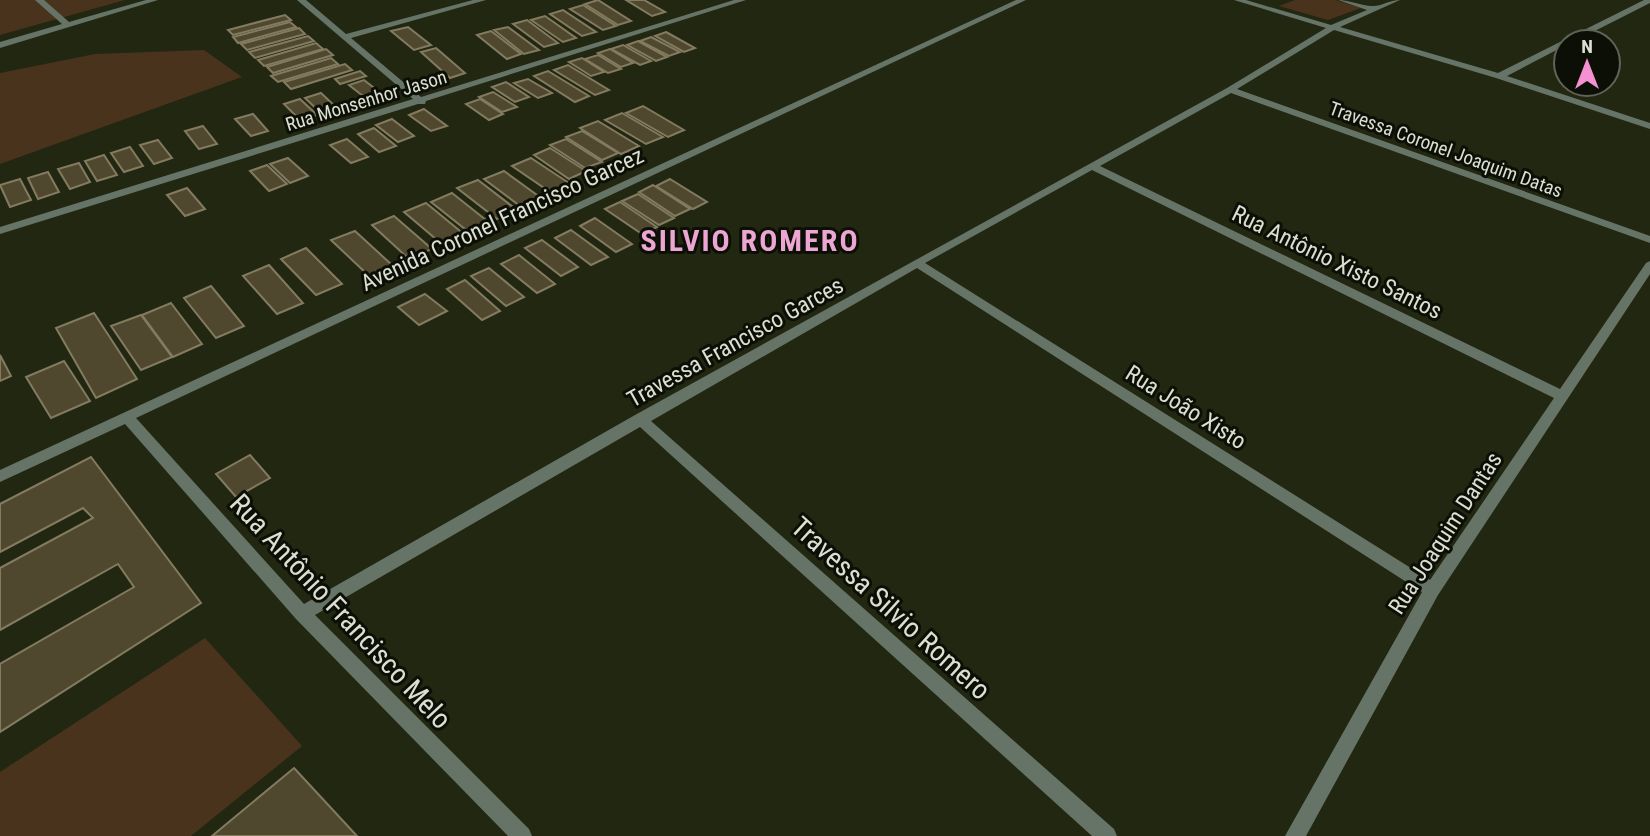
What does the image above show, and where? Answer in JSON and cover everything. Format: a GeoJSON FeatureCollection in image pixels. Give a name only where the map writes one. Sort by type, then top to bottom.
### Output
{"type":"FeatureCollection","features":[{"type":"Feature","properties":{"kind":"street"},"geometry":{"type":"LineString","coordinates":[[39,0],[67,25]]}},
{"type":"Feature","properties":{"kind":"street"},"geometry":{"type":"LineString","coordinates":[[0,45],[154,0]]}},
{"type":"Feature","properties":{"kind":"street"},"geometry":{"type":"LineString","coordinates":[[301,0],[422,102]]}},
{"type":"Feature","properties":{"kind":"street"},"geometry":{"type":"LineString","coordinates":[[345,37],[482,0]]}},
{"type":"Feature","properties":{"kind":"street","name":"Rua Monsenhor Jason"},"geometry":{"type":"LineString","coordinates":[[0,231],[422,102],[742,0]]}},
{"type":"Feature","properties":{"kind":"street","name":"Avenida Coronel Francisco Garcez"},"geometry":{"type":"LineString","coordinates":[[0,476],[1022,0]]}},
{"type":"Feature","properties":{"kind":"street"},"geometry":{"type":"LineString","coordinates":[[1238,0],[1335,26],[1499,76],[1650,126]]}},
{"type":"Feature","properties":{"kind":"street"},"geometry":{"type":"LineString","coordinates":[[1342,0],[1373,9]]}},
{"type":"Feature","properties":{"kind":"street","name":"Travessa Francisco Garces"},"geometry":{"type":"LineString","coordinates":[[302,614],[640,419],[1230,90],[1335,26],[1396,0]]}},
{"type":"Feature","properties":{"kind":"street"},"geometry":{"type":"LineString","coordinates":[[1594,28],[1650,0]]}},
{"type":"Feature","properties":{"kind":"street"},"geometry":{"type":"LineString","coordinates":[[1268,8],[1278,4]]}},
{"type":"Feature","properties":{"kind":"street"},"geometry":{"type":"LineString","coordinates":[[1499,76],[1552,49]]}},
{"type":"Feature","properties":{"kind":"street","name":"Travessa Coronel Joaquim Datas"},"geometry":{"type":"LineString","coordinates":[[1230,90],[1650,240]]}},
{"type":"Feature","properties":{"kind":"street","name":"Rua Antônio Xisto Santos"},"geometry":{"type":"LineString","coordinates":[[1093,167],[1562,396]]}},
{"type":"Feature","properties":{"kind":"street","name":"Rua João Xisto"},"geometry":{"type":"LineString","coordinates":[[917,263],[1432,590]]}},
{"type":"Feature","properties":{"kind":"street","name":"Rua Joaquim Dantas"},"geometry":{"type":"LineString","coordinates":[[1294,836],[1432,590],[1650,265]]}},
{"type":"Feature","properties":{"kind":"street","name":"Rua Antônio Francisco Melo"},"geometry":{"type":"LineString","coordinates":[[127,417],[302,614],[522,836]]}},
{"type":"Feature","properties":{"kind":"street","name":"Travessa Silvio Romero"},"geometry":{"type":"LineString","coordinates":[[640,419],[1107,836]]}},
{"type":"Feature","properties":{"kind":"shaded area"},"geometry":{"type":"Polygon","coordinates":[[[0,0],[125,0],[0,35],[0,0]]]}},
{"type":"Feature","properties":{"kind":"shaded area"},"geometry":{"type":"Polygon","coordinates":[[[1295,0],[1335,0],[1361,8],[1328,20],[1279,6],[1295,0]]]}},
{"type":"Feature","properties":{"kind":"shaded area"},"geometry":{"type":"Polygon","coordinates":[[[204,50],[242,77],[0,164],[0,73],[95,54],[204,50]]]}},
{"type":"Feature","properties":{"kind":"shaded area"},"geometry":{"type":"Polygon","coordinates":[[[205,638],[302,746],[191,836],[0,836],[0,772],[205,638]]]}},
{"type":"Feature","properties":{"kind":"building"},"geometry":{"type":"Polygon","coordinates":[[[598,0],[631,21],[618,25],[585,4],[598,0]]]}},
{"type":"Feature","properties":{"kind":"building"},"geometry":{"type":"Polygon","coordinates":[[[626,0],[644,0],[665,12],[652,16],[626,0]]]}},
{"type":"Feature","properties":{"kind":"building"},"geometry":{"type":"Polygon","coordinates":[[[583,5],[616,26],[603,30],[570,9],[583,5]]]}},
{"type":"Feature","properties":{"kind":"building"},"geometry":{"type":"Polygon","coordinates":[[[563,10],[596,32],[582,36],[550,14],[563,10]]]}},
{"type":"Feature","properties":{"kind":"building"},"geometry":{"type":"Polygon","coordinates":[[[285,15],[291,20],[233,35],[228,30],[285,15]]]}},
{"type":"Feature","properties":{"kind":"building"},"geometry":{"type":"Polygon","coordinates":[[[545,16],[576,38],[563,42],[531,20],[545,16]]]}},
{"type":"Feature","properties":{"kind":"building"},"geometry":{"type":"Polygon","coordinates":[[[527,20],[558,43],[544,47],[513,24],[527,20]]]}},
{"type":"Feature","properties":{"kind":"building"},"geometry":{"type":"Polygon","coordinates":[[[290,22],[296,27],[238,43],[233,37],[290,22]]]}},
{"type":"Feature","properties":{"kind":"building"},"geometry":{"type":"Polygon","coordinates":[[[408,27],[431,45],[414,50],[391,31],[408,27]]]}},
{"type":"Feature","properties":{"kind":"building"},"geometry":{"type":"Polygon","coordinates":[[[508,27],[539,50],[524,54],[494,30],[508,27]]]}},
{"type":"Feature","properties":{"kind":"building"},"geometry":{"type":"Polygon","coordinates":[[[299,28],[305,34],[247,50],[241,44],[299,28]]]}},
{"type":"Feature","properties":{"kind":"building"},"geometry":{"type":"Polygon","coordinates":[[[491,31],[521,54],[507,59],[477,35],[491,31]]]}},
{"type":"Feature","properties":{"kind":"building"},"geometry":{"type":"Polygon","coordinates":[[[666,32],[695,48],[684,52],[655,36],[666,32]]]}},
{"type":"Feature","properties":{"kind":"building"},"geometry":{"type":"Polygon","coordinates":[[[308,36],[314,41],[255,58],[249,52],[308,36]]]}},
{"type":"Feature","properties":{"kind":"building"},"geometry":{"type":"Polygon","coordinates":[[[651,37],[680,52],[669,56],[640,41],[651,37]]]}},
{"type":"Feature","properties":{"kind":"building"},"geometry":{"type":"Polygon","coordinates":[[[638,41],[667,57],[656,61],[627,45],[638,41]]]}},
{"type":"Feature","properties":{"kind":"building"},"geometry":{"type":"Polygon","coordinates":[[[316,43],[323,49],[264,66],[258,60],[316,43]]]}},
{"type":"Feature","properties":{"kind":"building"},"geometry":{"type":"Polygon","coordinates":[[[623,45],[651,61],[640,65],[611,49],[623,45]]]}},
{"type":"Feature","properties":{"kind":"building"},"geometry":{"type":"Polygon","coordinates":[[[436,48],[465,73],[450,78],[421,52],[436,48]]]}},
{"type":"Feature","properties":{"kind":"building"},"geometry":{"type":"Polygon","coordinates":[[[326,49],[333,55],[273,73],[267,67],[326,49]]]}},
{"type":"Feature","properties":{"kind":"building"},"geometry":{"type":"Polygon","coordinates":[[[610,49],[633,63],[621,67],[598,53],[610,49]]]}},
{"type":"Feature","properties":{"kind":"building"},"geometry":{"type":"Polygon","coordinates":[[[598,55],[621,69],[608,73],[585,59],[598,55]]]}},
{"type":"Feature","properties":{"kind":"building"},"geometry":{"type":"Polygon","coordinates":[[[331,58],[338,64],[278,82],[271,76],[331,58]]]}},
{"type":"Feature","properties":{"kind":"building"},"geometry":{"type":"Polygon","coordinates":[[[582,58],[604,72],[591,76],[569,62],[582,58]]]}},
{"type":"Feature","properties":{"kind":"building"},"geometry":{"type":"Polygon","coordinates":[[[345,64],[352,70],[291,89],[284,82],[345,64]]]}},
{"type":"Feature","properties":{"kind":"building"},"geometry":{"type":"Polygon","coordinates":[[[568,65],[609,90],[595,95],[554,70],[568,65]]]}},
{"type":"Feature","properties":{"kind":"building"},"geometry":{"type":"Polygon","coordinates":[[[360,71],[366,76],[340,84],[335,79],[360,71]]]}},
{"type":"Feature","properties":{"kind":"building"},"geometry":{"type":"Polygon","coordinates":[[[548,71],[589,96],[575,102],[534,76],[548,71]]]}},
{"type":"Feature","properties":{"kind":"building"},"geometry":{"type":"Polygon","coordinates":[[[528,79],[552,93],[538,98],[514,83],[528,79]]]}},
{"type":"Feature","properties":{"kind":"building"},"geometry":{"type":"Polygon","coordinates":[[[364,80],[383,95],[368,100],[349,85],[364,80]]]}},
{"type":"Feature","properties":{"kind":"building"},"geometry":{"type":"Polygon","coordinates":[[[506,82],[529,97],[515,102],[492,87],[506,82]]]}},
{"type":"Feature","properties":{"kind":"building"},"geometry":{"type":"Polygon","coordinates":[[[493,92],[517,107],[502,112],[479,97],[493,92]]]}},
{"type":"Feature","properties":{"kind":"building"},"geometry":{"type":"Polygon","coordinates":[[[321,93],[338,109],[322,114],[305,98],[321,93]]]}},
{"type":"Feature","properties":{"kind":"building"},"geometry":{"type":"Polygon","coordinates":[[[300,99],[317,115],[301,121],[284,104],[300,99]]]}},
{"type":"Feature","properties":{"kind":"building"},"geometry":{"type":"Polygon","coordinates":[[[480,99],[503,114],[489,120],[466,104],[480,99]]]}},
{"type":"Feature","properties":{"kind":"building"},"geometry":{"type":"Polygon","coordinates":[[[643,106],[684,130],[668,137],[626,113],[643,106]]]}},
{"type":"Feature","properties":{"kind":"building"},"geometry":{"type":"Polygon","coordinates":[[[424,109],[447,126],[431,131],[409,115],[424,109]]]}},
{"type":"Feature","properties":{"kind":"building"},"geometry":{"type":"Polygon","coordinates":[[[622,113],[663,137],[646,144],[605,120],[622,113]]]}},
{"type":"Feature","properties":{"kind":"building"},"geometry":{"type":"Polygon","coordinates":[[[253,114],[268,131],[251,136],[235,119],[253,114]]]}},
{"type":"Feature","properties":{"kind":"building"},"geometry":{"type":"Polygon","coordinates":[[[392,119],[414,136],[398,142],[376,125],[392,119]]]}},
{"type":"Feature","properties":{"kind":"building"},"geometry":{"type":"Polygon","coordinates":[[[598,121],[639,146],[621,154],[580,128],[598,121]]]}},
{"type":"Feature","properties":{"kind":"building"},"geometry":{"type":"Polygon","coordinates":[[[203,126],[217,144],[199,149],[185,131],[203,126]]]}},
{"type":"Feature","properties":{"kind":"building"},"geometry":{"type":"Polygon","coordinates":[[[374,128],[396,146],[379,152],[358,134],[374,128]]]}},
{"type":"Feature","properties":{"kind":"building"},"geometry":{"type":"Polygon","coordinates":[[[582,131],[618,153],[602,160],[566,137],[582,131]]]}},
{"type":"Feature","properties":{"kind":"building"},"geometry":{"type":"Polygon","coordinates":[[[347,139],[368,157],[351,163],[330,145],[347,139]]]}},
{"type":"Feature","properties":{"kind":"building"},"geometry":{"type":"Polygon","coordinates":[[[566,139],[602,162],[585,168],[550,145],[566,139]]]}},
{"type":"Feature","properties":{"kind":"building"},"geometry":{"type":"Polygon","coordinates":[[[158,140],[172,158],[154,164],[140,145],[158,140]]]}},
{"type":"Feature","properties":{"kind":"building"},"geometry":{"type":"Polygon","coordinates":[[[130,147],[143,166],[124,172],[111,153],[130,147]]]}},
{"type":"Feature","properties":{"kind":"building"},"geometry":{"type":"Polygon","coordinates":[[[550,148],[586,171],[569,179],[534,155],[550,148]]]}},
{"type":"Feature","properties":{"kind":"building"},"geometry":{"type":"Polygon","coordinates":[[[104,155],[117,175],[97,181],[85,161],[104,155]]]}},
{"type":"Feature","properties":{"kind":"building"},"geometry":{"type":"Polygon","coordinates":[[[288,158],[308,176],[290,183],[270,164],[288,158]]]}},
{"type":"Feature","properties":{"kind":"building"},"geometry":{"type":"Polygon","coordinates":[[[531,158],[572,185],[553,194],[512,166],[531,158]]]}},
{"type":"Feature","properties":{"kind":"building"},"geometry":{"type":"Polygon","coordinates":[[[79,163],[90,182],[70,189],[58,169],[79,163]]]}},
{"type":"Feature","properties":{"kind":"building"},"geometry":{"type":"Polygon","coordinates":[[[267,165],[287,184],[269,191],[250,171],[267,165]]]}},
{"type":"Feature","properties":{"kind":"building"},"geometry":{"type":"Polygon","coordinates":[[[504,171],[544,200],[524,209],[484,179],[504,171]]]}},
{"type":"Feature","properties":{"kind":"building"},"geometry":{"type":"Polygon","coordinates":[[[48,172],[59,192],[38,199],[28,178],[48,172]]]}},
{"type":"Feature","properties":{"kind":"building"},"geometry":{"type":"Polygon","coordinates":[[[20,179],[31,200],[10,207],[0,185],[20,179]]]}},
{"type":"Feature","properties":{"kind":"building"},"geometry":{"type":"Polygon","coordinates":[[[670,179],[707,202],[693,209],[656,186],[670,179]]]}},
{"type":"Feature","properties":{"kind":"building"},"geometry":{"type":"Polygon","coordinates":[[[478,180],[517,210],[497,219],[457,188],[478,180]]]}},
{"type":"Feature","properties":{"kind":"building"},"geometry":{"type":"Polygon","coordinates":[[[653,185],[690,209],[675,216],[639,192],[653,185]]]}},
{"type":"Feature","properties":{"kind":"building"},"geometry":{"type":"Polygon","coordinates":[[[187,188],[205,209],[185,216],[167,195],[187,188]]]}},
{"type":"Feature","properties":{"kind":"building"},"geometry":{"type":"Polygon","coordinates":[[[452,193],[491,224],[470,233],[431,202],[452,193]]]}},
{"type":"Feature","properties":{"kind":"building"},"geometry":{"type":"Polygon","coordinates":[[[638,194],[674,218],[659,225],[622,201],[638,194]]]}},
{"type":"Feature","properties":{"kind":"building"},"geometry":{"type":"Polygon","coordinates":[[[620,202],[657,227],[642,234],[605,209],[620,202]]]}},
{"type":"Feature","properties":{"kind":"building"},"geometry":{"type":"Polygon","coordinates":[[[426,203],[465,235],[443,245],[404,212],[426,203]]]}},
{"type":"Feature","properties":{"kind":"building"},"geometry":{"type":"Polygon","coordinates":[[[394,216],[432,249],[409,259],[372,225],[394,216]]]}},
{"type":"Feature","properties":{"kind":"building"},"geometry":{"type":"Polygon","coordinates":[[[595,218],[632,244],[616,252],[580,226],[595,218]]]}},
{"type":"Feature","properties":{"kind":"building"},"geometry":{"type":"Polygon","coordinates":[[[571,230],[608,257],[591,265],[555,238],[571,230]]]}},
{"type":"Feature","properties":{"kind":"building"},"geometry":{"type":"Polygon","coordinates":[[[355,231],[392,265],[368,275],[331,240],[355,231]]]}},
{"type":"Feature","properties":{"kind":"building"},"geometry":{"type":"Polygon","coordinates":[[[542,240],[578,267],[561,276],[525,248],[542,240]]]}},
{"type":"Feature","properties":{"kind":"building"},"geometry":{"type":"Polygon","coordinates":[[[306,248],[342,284],[316,295],[281,259],[306,248]]]}},
{"type":"Feature","properties":{"kind":"building"},"geometry":{"type":"Polygon","coordinates":[[[519,255],[555,284],[537,293],[501,264],[519,255]]]}},
{"type":"Feature","properties":{"kind":"building"},"geometry":{"type":"Polygon","coordinates":[[[269,265],[303,303],[277,314],[243,276],[269,265]]]}},
{"type":"Feature","properties":{"kind":"building"},"geometry":{"type":"Polygon","coordinates":[[[489,268],[524,297],[506,306],[471,276],[489,268]]]}},
{"type":"Feature","properties":{"kind":"building"},"geometry":{"type":"Polygon","coordinates":[[[465,280],[500,311],[482,320],[447,289],[465,280]]]}},
{"type":"Feature","properties":{"kind":"building"},"geometry":{"type":"Polygon","coordinates":[[[211,286],[244,326],[216,338],[184,298],[211,286]]]}},
{"type":"Feature","properties":{"kind":"building"},"geometry":{"type":"Polygon","coordinates":[[[425,294],[447,311],[419,325],[398,307],[425,294]]]}},
{"type":"Feature","properties":{"kind":"building"},"geometry":{"type":"Polygon","coordinates":[[[171,303],[202,344],[173,357],[142,315],[171,303]]]}},
{"type":"Feature","properties":{"kind":"building"},"geometry":{"type":"Polygon","coordinates":[[[94,313],[137,379],[96,398],[56,328],[94,313]]]}},
{"type":"Feature","properties":{"kind":"building"},"geometry":{"type":"Polygon","coordinates":[[[141,315],[172,357],[141,370],[111,326],[141,315]]]}},
{"type":"Feature","properties":{"kind":"building"},"geometry":{"type":"Polygon","coordinates":[[[0,355],[11,376],[0,381],[0,355]]]}},
{"type":"Feature","properties":{"kind":"building"},"geometry":{"type":"Polygon","coordinates":[[[64,361],[90,401],[51,418],[26,377],[64,361]]]}},
{"type":"Feature","properties":{"kind":"building"},"geometry":{"type":"Polygon","coordinates":[[[250,455],[270,478],[236,497],[216,474],[250,455]]]}},
{"type":"Feature","properties":{"kind":"building"},"geometry":{"type":"Polygon","coordinates":[[[91,457],[201,603],[0,732],[0,664],[134,587],[118,564],[0,630],[0,568],[93,518],[83,508],[0,552],[0,504],[91,457]]]}},
{"type":"Feature","properties":{"kind":"building"},"geometry":{"type":"Polygon","coordinates":[[[294,768],[357,836],[212,836],[294,768]]]}},
{"type":"Feature","properties":{"kind":"district","name":"SILVIO ROMERO"},"geometry":{"type":"Point","coordinates":[750,241]}}]}
